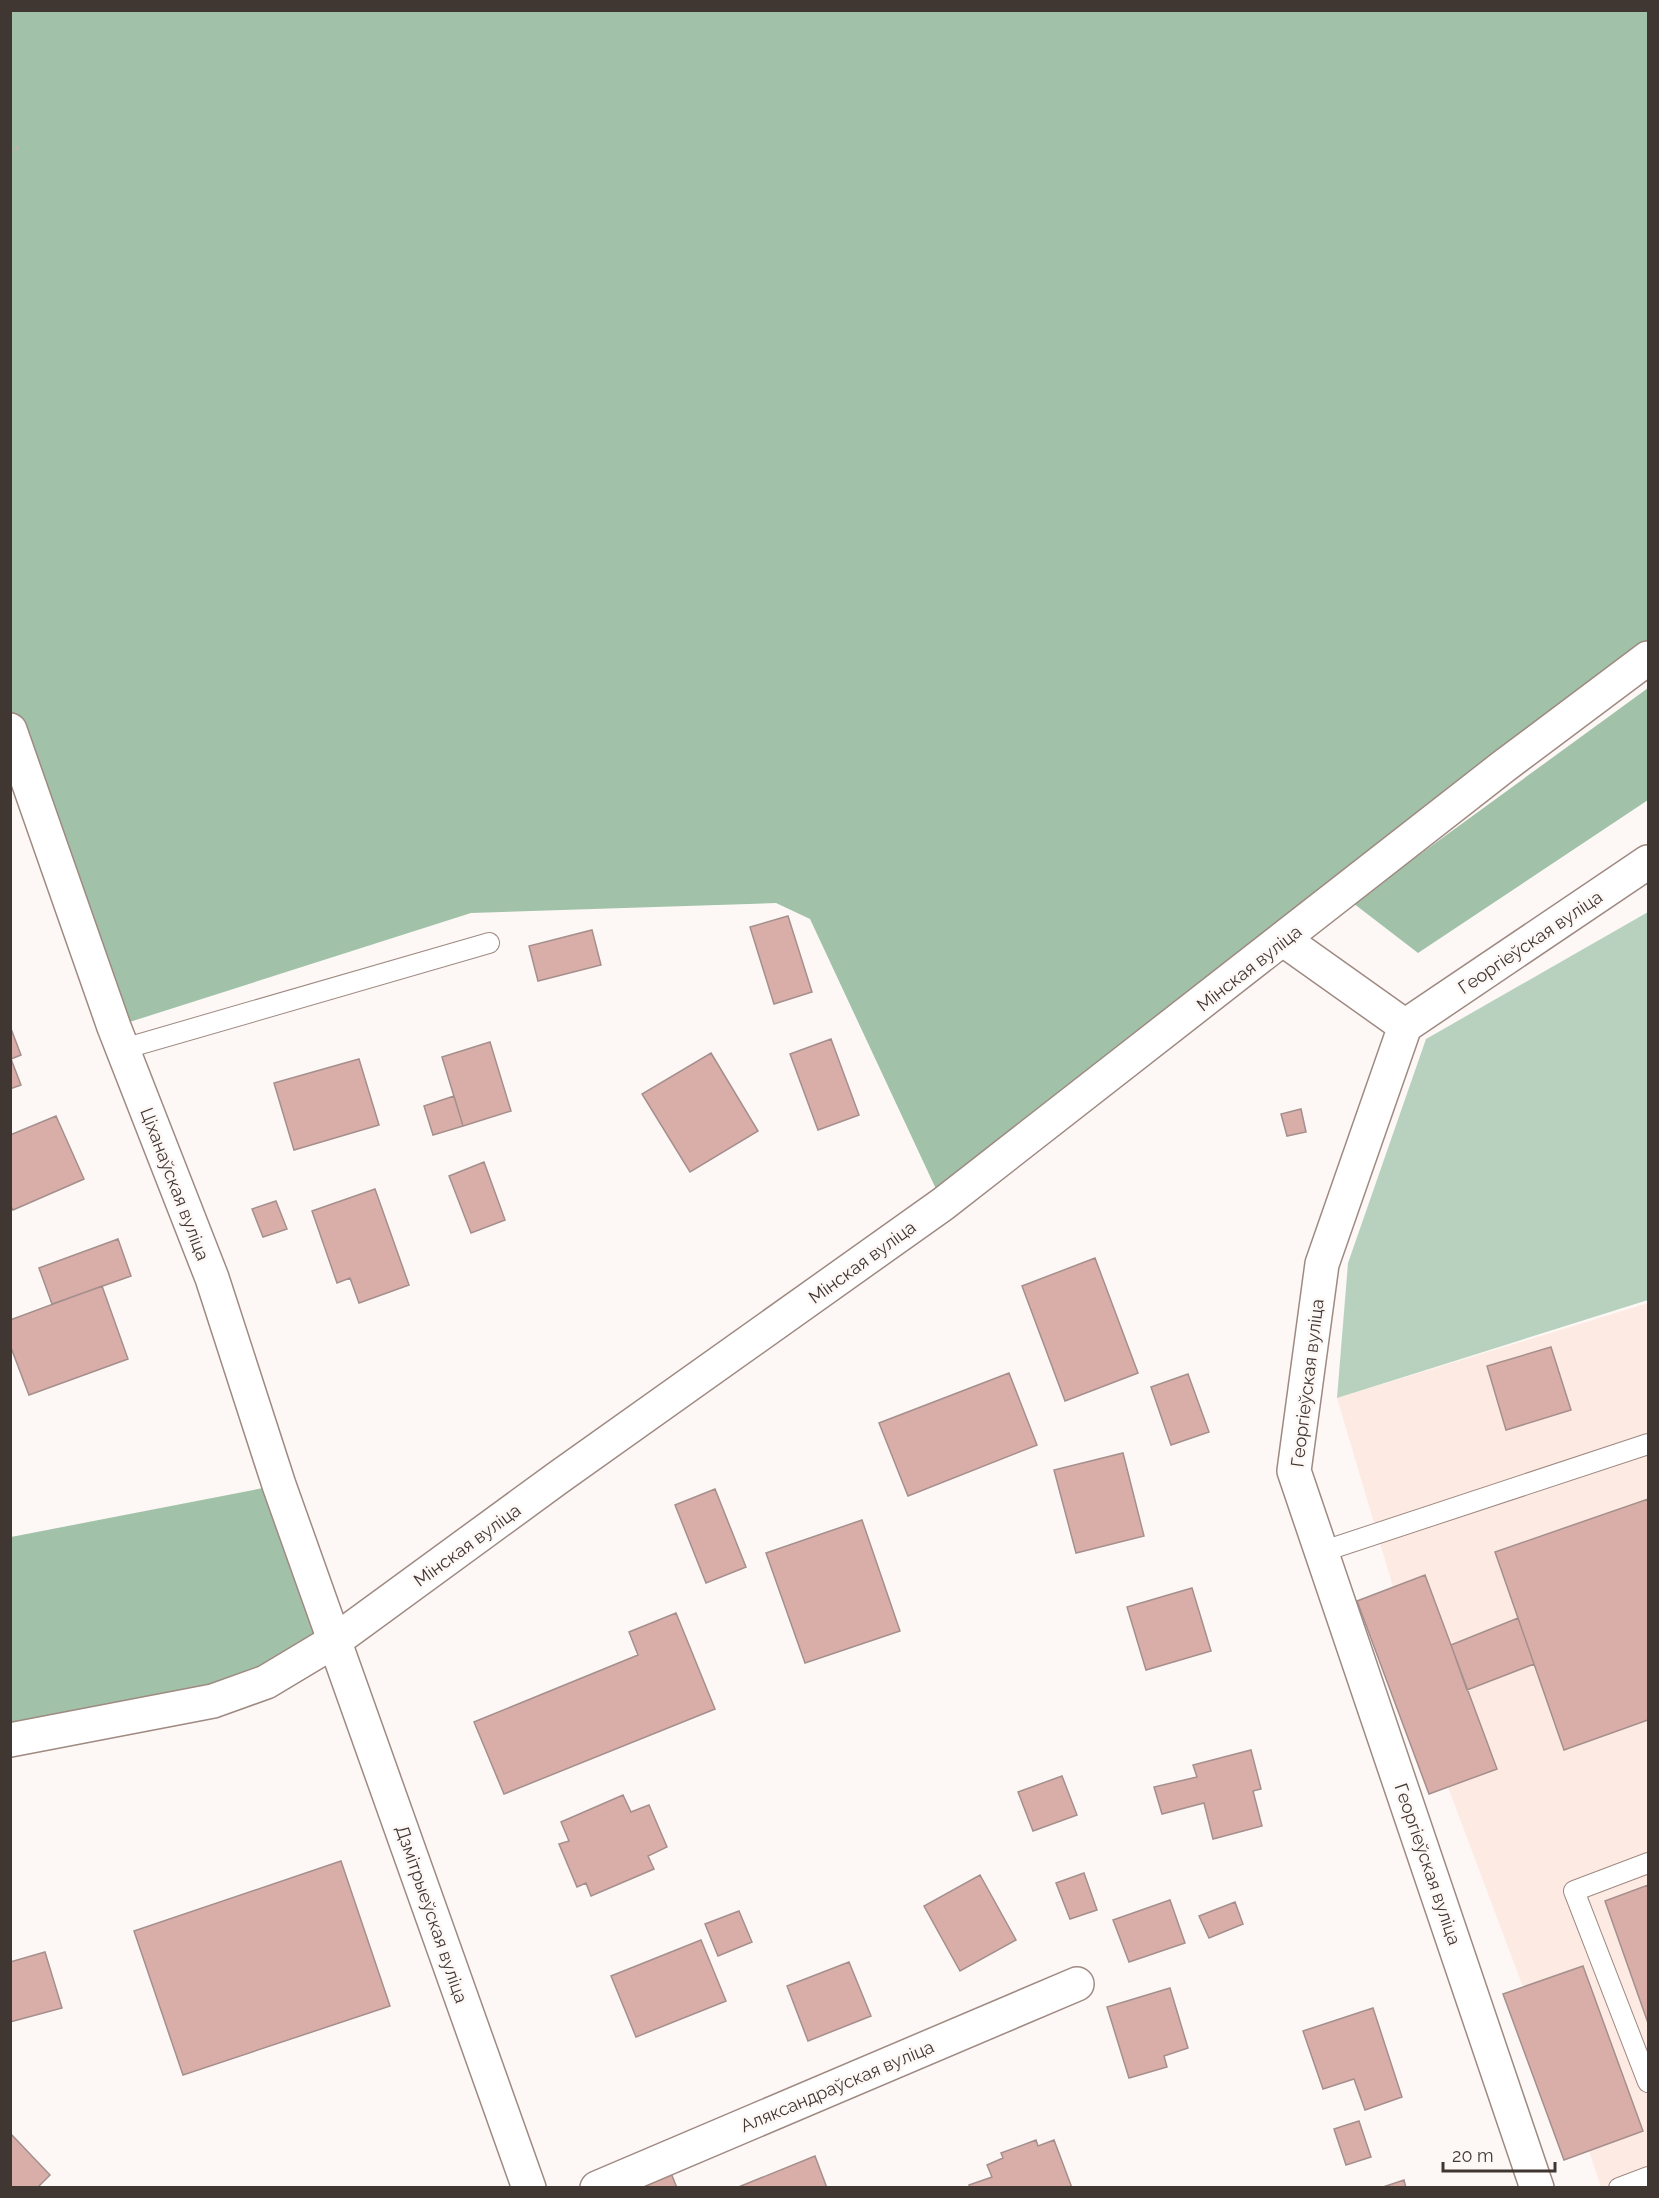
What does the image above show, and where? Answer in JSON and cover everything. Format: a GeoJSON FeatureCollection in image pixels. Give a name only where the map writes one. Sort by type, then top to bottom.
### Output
{"type":"FeatureCollection","features":[{"type":"Feature","properties":{"kind":"street","name":"Мінская вуліца"},"geometry":{"type":"LineString","coordinates":[[10,1740],[213,1701],[266,1682],[336,1640],[559,1477],[943,1204],[1504,766],[1648,658]]}},
{"type":"Feature","properties":{"kind":"street","name":"Ціханаўская вуліца"},"geometry":{"type":"LineString","coordinates":[[10,730],[123,1049],[212,1278],[279,1485],[336,1640]]}},
{"type":"Feature","properties":{"kind":"street","name":"Георгіеўская вуліца"},"geometry":{"type":"LineString","coordinates":[[1537,2187],[1294,1472],[1322,1264],[1405,1026],[1648,862]]}},
{"type":"Feature","properties":{"kind":"street"},"geometry":{"type":"LineString","coordinates":[[1284,940],[1405,1026]]}},
{"type":"Feature","properties":{"kind":"street","name":"Дзмітрыеўская вуліца"},"geometry":{"type":"LineString","coordinates":[[336,1640],[529,2187]]}},
{"type":"Feature","properties":{"kind":"street","name":"Аляксандраўская вуліца"},"geometry":{"type":"LineString","coordinates":[[597,2187],[1077,1984]]}},
{"type":"Feature","properties":{"kind":"lane"},"geometry":{"type":"LineString","coordinates":[[123,1049],[489,944]]}},
{"type":"Feature","properties":{"kind":"lane"},"geometry":{"type":"LineString","coordinates":[[1321,1551],[1648,1444]]}},
{"type":"Feature","properties":{"kind":"lane"},"geometry":{"type":"LineString","coordinates":[[1648,1863],[1574,1891],[1648,2082]]}},
{"type":"Feature","properties":{"kind":"lane"},"geometry":{"type":"LineString","coordinates":[[1618,2187],[1648,2177]]}},
{"type":"Feature","properties":{"kind":"path"},"geometry":{"type":"LineString","coordinates":[[10,151],[18,147]]}},
{"type":"Feature","properties":{"kind":"shaded area"},"geometry":{"type":"Polygon","coordinates":[[[1648,1303],[1648,2187],[1601,2187],[1589,2151],[1564,2160],[1503,1994],[1523,1987],[1448,1787],[1429,1794],[1357,1601],[1393,1587],[1337,1398],[1648,1303]]]}},
{"type":"Feature","properties":{"kind":"green space"},"geometry":{"type":"Polygon","coordinates":[[[10,11],[1648,11],[1648,658],[943,1204],[810,919],[776,903],[471,913],[114,1027],[11,730],[10,11]]]}},
{"type":"Feature","properties":{"kind":"green space"},"geometry":{"type":"Polygon","coordinates":[[[1648,688],[1648,800],[1418,953],[1353,903],[1648,688]]]}},
{"type":"Feature","properties":{"kind":"green space"},"geometry":{"type":"Polygon","coordinates":[[[1648,912],[1648,1300],[1337,1398],[1348,1263],[1426,1039],[1648,912]]]}},
{"type":"Feature","properties":{"kind":"green space"},"geometry":{"type":"Polygon","coordinates":[[[279,1485],[336,1640],[266,1682],[11,1740],[11,1537],[279,1485]]]}},
{"type":"Feature","properties":{"kind":"building"},"geometry":{"type":"Polygon","coordinates":[[[788,916],[812,992],[774,1004],[750,927],[788,916]]]}},
{"type":"Feature","properties":{"kind":"building"},"geometry":{"type":"Polygon","coordinates":[[[592,930],[601,965],[538,981],[529,946],[592,930]]]}},
{"type":"Feature","properties":{"kind":"building"},"geometry":{"type":"Polygon","coordinates":[[[10,1026],[21,1055],[11,1059],[21,1085],[10,1089],[10,1026]]]}},
{"type":"Feature","properties":{"kind":"building"},"geometry":{"type":"Polygon","coordinates":[[[831,1039],[859,1115],[818,1130],[790,1054],[831,1039]]]}},
{"type":"Feature","properties":{"kind":"building"},"geometry":{"type":"Polygon","coordinates":[[[490,1042],[511,1111],[463,1126],[442,1057],[490,1042]]]}},
{"type":"Feature","properties":{"kind":"building"},"geometry":{"type":"Polygon","coordinates":[[[711,1053],[758,1131],[690,1172],[642,1094],[711,1053]]]}},
{"type":"Feature","properties":{"kind":"building"},"geometry":{"type":"Polygon","coordinates":[[[359,1059],[379,1125],[294,1150],[274,1083],[359,1059]]]}},
{"type":"Feature","properties":{"kind":"building"},"geometry":{"type":"Polygon","coordinates":[[[454,1096],[463,1126],[433,1135],[424,1106],[454,1096]]]}},
{"type":"Feature","properties":{"kind":"building"},"geometry":{"type":"Polygon","coordinates":[[[1301,1109],[1306,1132],[1287,1136],[1281,1114],[1301,1109]]]}},
{"type":"Feature","properties":{"kind":"building"},"geometry":{"type":"Polygon","coordinates":[[[56,1116],[84,1179],[13,1210],[10,1205],[10,1135],[56,1116]]]}},
{"type":"Feature","properties":{"kind":"building"},"geometry":{"type":"Polygon","coordinates":[[[484,1162],[505,1220],[471,1233],[449,1176],[484,1162]]]}},
{"type":"Feature","properties":{"kind":"building"},"geometry":{"type":"Polygon","coordinates":[[[375,1189],[409,1285],[359,1303],[350,1278],[337,1283],[312,1211],[375,1189]]]}},
{"type":"Feature","properties":{"kind":"building"},"geometry":{"type":"Polygon","coordinates":[[[276,1201],[287,1229],[263,1237],[252,1209],[276,1201]]]}},
{"type":"Feature","properties":{"kind":"building"},"geometry":{"type":"Polygon","coordinates":[[[118,1239],[131,1276],[52,1304],[39,1268],[118,1239]]]}},
{"type":"Feature","properties":{"kind":"building"},"geometry":{"type":"Polygon","coordinates":[[[1095,1258],[1138,1373],[1065,1401],[1022,1286],[1095,1258]]]}},
{"type":"Feature","properties":{"kind":"building"},"geometry":{"type":"Polygon","coordinates":[[[102,1286],[128,1359],[29,1395],[10,1345],[10,1320],[102,1286]]]}},
{"type":"Feature","properties":{"kind":"building"},"geometry":{"type":"Polygon","coordinates":[[[1551,1347],[1571,1410],[1506,1430],[1487,1366],[1551,1347]]]}},
{"type":"Feature","properties":{"kind":"building"},"geometry":{"type":"Polygon","coordinates":[[[1009,1373],[1037,1445],[908,1496],[879,1423],[1009,1373]]]}},
{"type":"Feature","properties":{"kind":"building"},"geometry":{"type":"Polygon","coordinates":[[[1188,1374],[1209,1432],[1171,1445],[1151,1387],[1188,1374]]]}},
{"type":"Feature","properties":{"kind":"building"},"geometry":{"type":"Polygon","coordinates":[[[1123,1453],[1144,1536],[1076,1553],[1054,1470],[1123,1453]]]}},
{"type":"Feature","properties":{"kind":"building"},"geometry":{"type":"Polygon","coordinates":[[[715,1489],[746,1567],[706,1583],[675,1505],[715,1489]]]}},
{"type":"Feature","properties":{"kind":"building"},"geometry":{"type":"Polygon","coordinates":[[[1648,1499],[1648,1720],[1564,1750],[1495,1552],[1648,1499]]]}},
{"type":"Feature","properties":{"kind":"building"},"geometry":{"type":"Polygon","coordinates":[[[862,1520],[900,1631],[805,1663],[766,1553],[862,1520]]]}},
{"type":"Feature","properties":{"kind":"building"},"geometry":{"type":"Polygon","coordinates":[[[1425,1575],[1497,1769],[1429,1794],[1357,1601],[1425,1575]]]}},
{"type":"Feature","properties":{"kind":"building"},"geometry":{"type":"Polygon","coordinates":[[[1192,1588],[1211,1651],[1146,1670],[1127,1607],[1192,1588]]]}},
{"type":"Feature","properties":{"kind":"building"},"geometry":{"type":"Polygon","coordinates":[[[676,1613],[715,1709],[504,1794],[474,1722],[638,1655],[629,1632],[676,1613]]]}},
{"type":"Feature","properties":{"kind":"building"},"geometry":{"type":"Polygon","coordinates":[[[1518,1618],[1534,1664],[1467,1690],[1451,1645],[1518,1618]]]}},
{"type":"Feature","properties":{"kind":"building"},"geometry":{"type":"Polygon","coordinates":[[[1251,1750],[1261,1789],[1253,1791],[1262,1826],[1213,1839],[1204,1803],[1162,1814],[1154,1787],[1197,1777],[1193,1765],[1251,1750]]]}},
{"type":"Feature","properties":{"kind":"building"},"geometry":{"type":"Polygon","coordinates":[[[1062,1776],[1077,1815],[1033,1831],[1018,1792],[1062,1776]]]}},
{"type":"Feature","properties":{"kind":"building"},"geometry":{"type":"Polygon","coordinates":[[[623,1795],[631,1812],[649,1805],[667,1847],[648,1856],[654,1869],[591,1896],[586,1883],[577,1887],[559,1844],[569,1841],[561,1822],[623,1795]]]}},
{"type":"Feature","properties":{"kind":"building"},"geometry":{"type":"Polygon","coordinates":[[[341,1861],[390,2006],[183,2075],[134,1931],[341,1861]]]}},
{"type":"Feature","properties":{"kind":"building"},"geometry":{"type":"Polygon","coordinates":[[[1084,1873],[1097,1910],[1070,1919],[1056,1883],[1084,1873]]]}},
{"type":"Feature","properties":{"kind":"building"},"geometry":{"type":"Polygon","coordinates":[[[980,1875],[1016,1940],[960,1971],[924,1906],[980,1875]]]}},
{"type":"Feature","properties":{"kind":"building"},"geometry":{"type":"Polygon","coordinates":[[[1648,1885],[1648,2023],[1605,1901],[1648,1885]]]}},
{"type":"Feature","properties":{"kind":"building"},"geometry":{"type":"Polygon","coordinates":[[[1170,1900],[1185,1943],[1129,1962],[1113,1920],[1170,1900]]]}},
{"type":"Feature","properties":{"kind":"building"},"geometry":{"type":"Polygon","coordinates":[[[1235,1902],[1243,1924],[1209,1938],[1199,1916],[1235,1902]]]}},
{"type":"Feature","properties":{"kind":"building"},"geometry":{"type":"Polygon","coordinates":[[[739,1911],[752,1942],[718,1956],[705,1924],[739,1911]]]}},
{"type":"Feature","properties":{"kind":"building"},"geometry":{"type":"Polygon","coordinates":[[[701,1940],[726,2001],[636,2037],[611,1976],[701,1940]]]}},
{"type":"Feature","properties":{"kind":"building"},"geometry":{"type":"Polygon","coordinates":[[[45,1952],[62,2008],[10,2022],[10,1962],[45,1952]]]}},
{"type":"Feature","properties":{"kind":"building"},"geometry":{"type":"Polygon","coordinates":[[[849,1962],[871,2016],[808,2041],[787,1986],[849,1962]]]}},
{"type":"Feature","properties":{"kind":"building"},"geometry":{"type":"Polygon","coordinates":[[[1583,1966],[1643,2131],[1564,2160],[1503,1994],[1583,1966]]]}},
{"type":"Feature","properties":{"kind":"building"},"geometry":{"type":"Polygon","coordinates":[[[1170,1988],[1188,2048],[1164,2056],[1167,2067],[1129,2078],[1107,2007],[1170,1988]]]}},
{"type":"Feature","properties":{"kind":"building"},"geometry":{"type":"Polygon","coordinates":[[[1373,2008],[1402,2097],[1365,2110],[1354,2079],[1323,2089],[1303,2031],[1373,2008]]]}},
{"type":"Feature","properties":{"kind":"building"},"geometry":{"type":"Polygon","coordinates":[[[1359,2121],[1371,2157],[1346,2165],[1334,2129],[1359,2121]]]}},
{"type":"Feature","properties":{"kind":"building"},"geometry":{"type":"Polygon","coordinates":[[[10,2133],[50,2175],[37,2188],[10,2188],[10,2133]]]}},
{"type":"Feature","properties":{"kind":"building"},"geometry":{"type":"Polygon","coordinates":[[[1036,2140],[1038,2146],[1054,2140],[1072,2188],[970,2188],[969,2185],[992,2177],[987,2165],[1003,2158],[1001,2153],[1036,2140]]]}},
{"type":"Feature","properties":{"kind":"building"},"geometry":{"type":"Polygon","coordinates":[[[815,2156],[827,2188],[736,2188],[815,2156]]]}},
{"type":"Feature","properties":{"kind":"building"},"geometry":{"type":"Polygon","coordinates":[[[671,2173],[677,2188],[639,2188],[671,2173]]]}},
{"type":"Feature","properties":{"kind":"building"},"geometry":{"type":"Polygon","coordinates":[[[1404,2180],[1406,2188],[1380,2188],[1404,2180]]]}}]}
